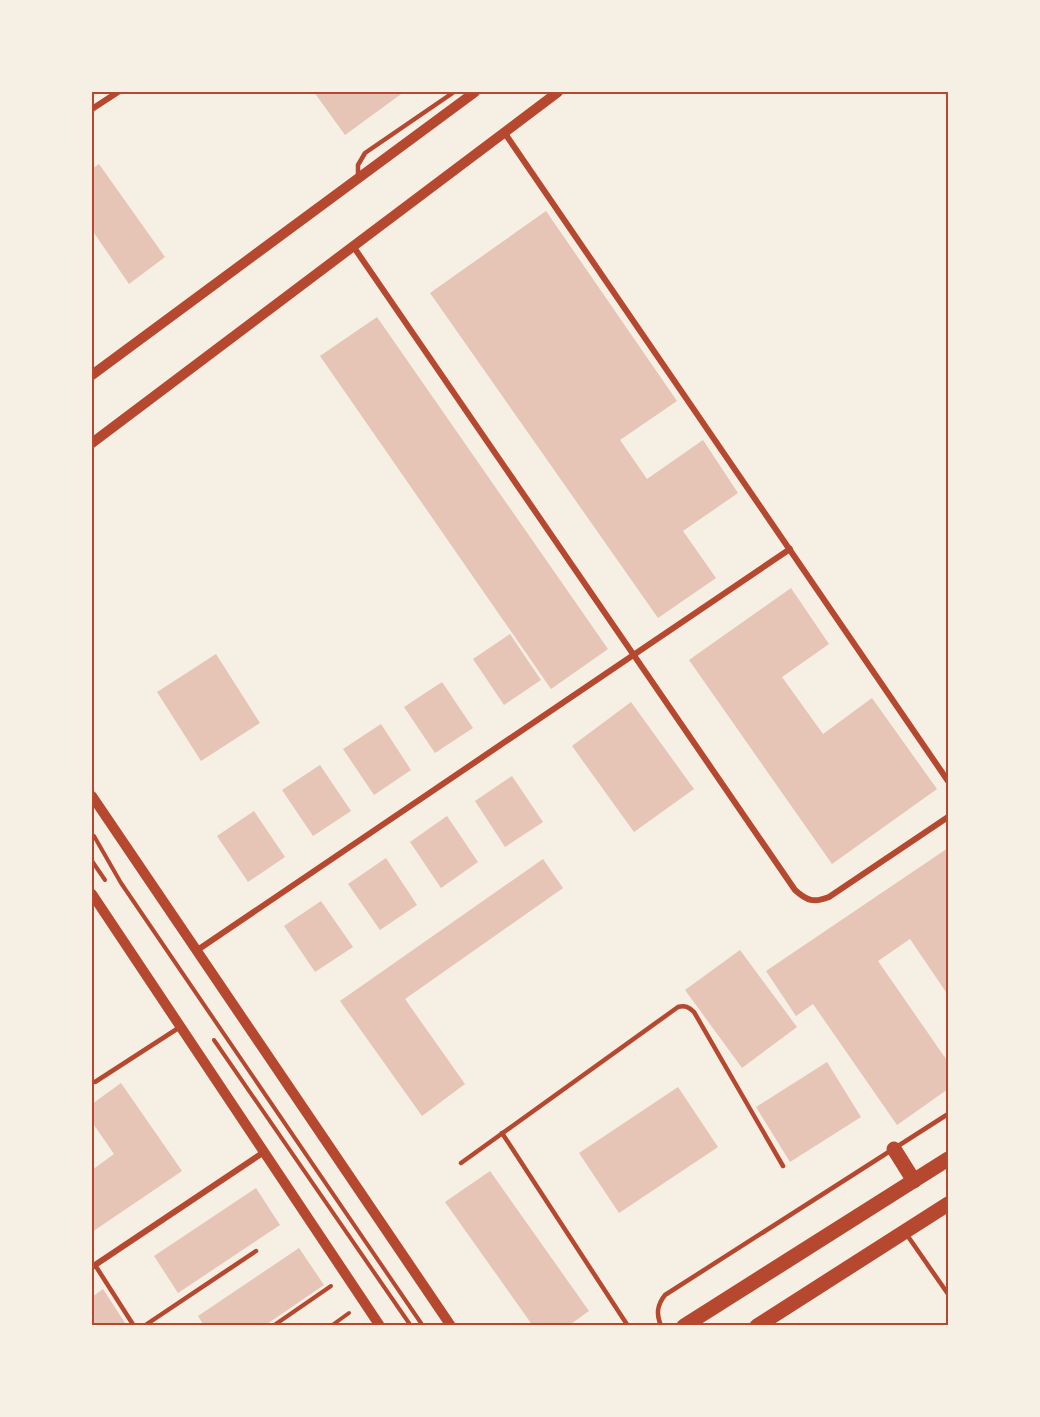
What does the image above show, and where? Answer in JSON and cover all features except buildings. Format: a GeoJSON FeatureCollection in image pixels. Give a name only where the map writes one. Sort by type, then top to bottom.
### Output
{"type":"FeatureCollection","features":[{"type":"Feature","properties":{"kind":"main road"},"geometry":{"type":"LineString","coordinates":[[894,1149],[914,1181]]}},
{"type":"Feature","properties":{"kind":"main road"},"geometry":{"type":"LineString","coordinates":[[684,1326],[948,1159]]}},
{"type":"Feature","properties":{"kind":"main road"},"geometry":{"type":"LineString","coordinates":[[757,1326],[948,1204]]}},
{"type":"Feature","properties":{"kind":"street"},"geometry":{"type":"LineString","coordinates":[[92,109],[118,92]]}},
{"type":"Feature","properties":{"kind":"street"},"geometry":{"type":"LineString","coordinates":[[92,375],[475,92]]}},
{"type":"Feature","properties":{"kind":"street"},"geometry":{"type":"LineString","coordinates":[[92,443],[558,92]]}},
{"type":"Feature","properties":{"kind":"street"},"geometry":{"type":"LineString","coordinates":[[504,132],[948,781]]}},
{"type":"Feature","properties":{"kind":"street"},"geometry":{"type":"LineString","coordinates":[[353,246],[795,890],[804,898],[816,902],[829,897],[948,818]]}},
{"type":"Feature","properties":{"kind":"street"},"geometry":{"type":"LineString","coordinates":[[196,951],[790,549]]}},
{"type":"Feature","properties":{"kind":"street"},"geometry":{"type":"LineString","coordinates":[[92,796],[451,1326]]}},
{"type":"Feature","properties":{"kind":"street"},"geometry":{"type":"LineString","coordinates":[[92,894],[380,1326]]}},
{"type":"Feature","properties":{"kind":"street"},"geometry":{"type":"LineString","coordinates":[[93,1266],[264,1152]]}},
{"type":"Feature","properties":{"kind":"lane"},"geometry":{"type":"LineString","coordinates":[[358,178],[358,165],[365,153],[454,92]]}},
{"type":"Feature","properties":{"kind":"lane"},"geometry":{"type":"LineString","coordinates":[[461,1163],[678,1006],[687,1006],[694,1012],[783,1166]]}},
{"type":"Feature","properties":{"kind":"lane"},"geometry":{"type":"LineString","coordinates":[[95,1082],[180,1027]]}},
{"type":"Feature","properties":{"kind":"lane"},"geometry":{"type":"LineString","coordinates":[[662,1326],[658,1308],[665,1295],[948,1114]]}},
{"type":"Feature","properties":{"kind":"lane"},"geometry":{"type":"LineString","coordinates":[[502,1134],[628,1326]]}},
{"type":"Feature","properties":{"kind":"lane"},"geometry":{"type":"LineString","coordinates":[[905,1233],[948,1294]]}},
{"type":"Feature","properties":{"kind":"lane"},"geometry":{"type":"LineString","coordinates":[[144,1326],[256,1251]]}},
{"type":"Feature","properties":{"kind":"lane"},"geometry":{"type":"LineString","coordinates":[[93,1266],[134,1326]]}},
{"type":"Feature","properties":{"kind":"path"},"geometry":{"type":"LineString","coordinates":[[92,831],[121,883],[423,1326]]}},
{"type":"Feature","properties":{"kind":"path"},"geometry":{"type":"LineString","coordinates":[[92,861],[110,888]]}},
{"type":"Feature","properties":{"kind":"path"},"geometry":{"type":"LineString","coordinates":[[210,1034],[411,1326]]}},
{"type":"Feature","properties":{"kind":"path"},"geometry":{"type":"LineString","coordinates":[[273,1326],[346,1275]]}}]}
